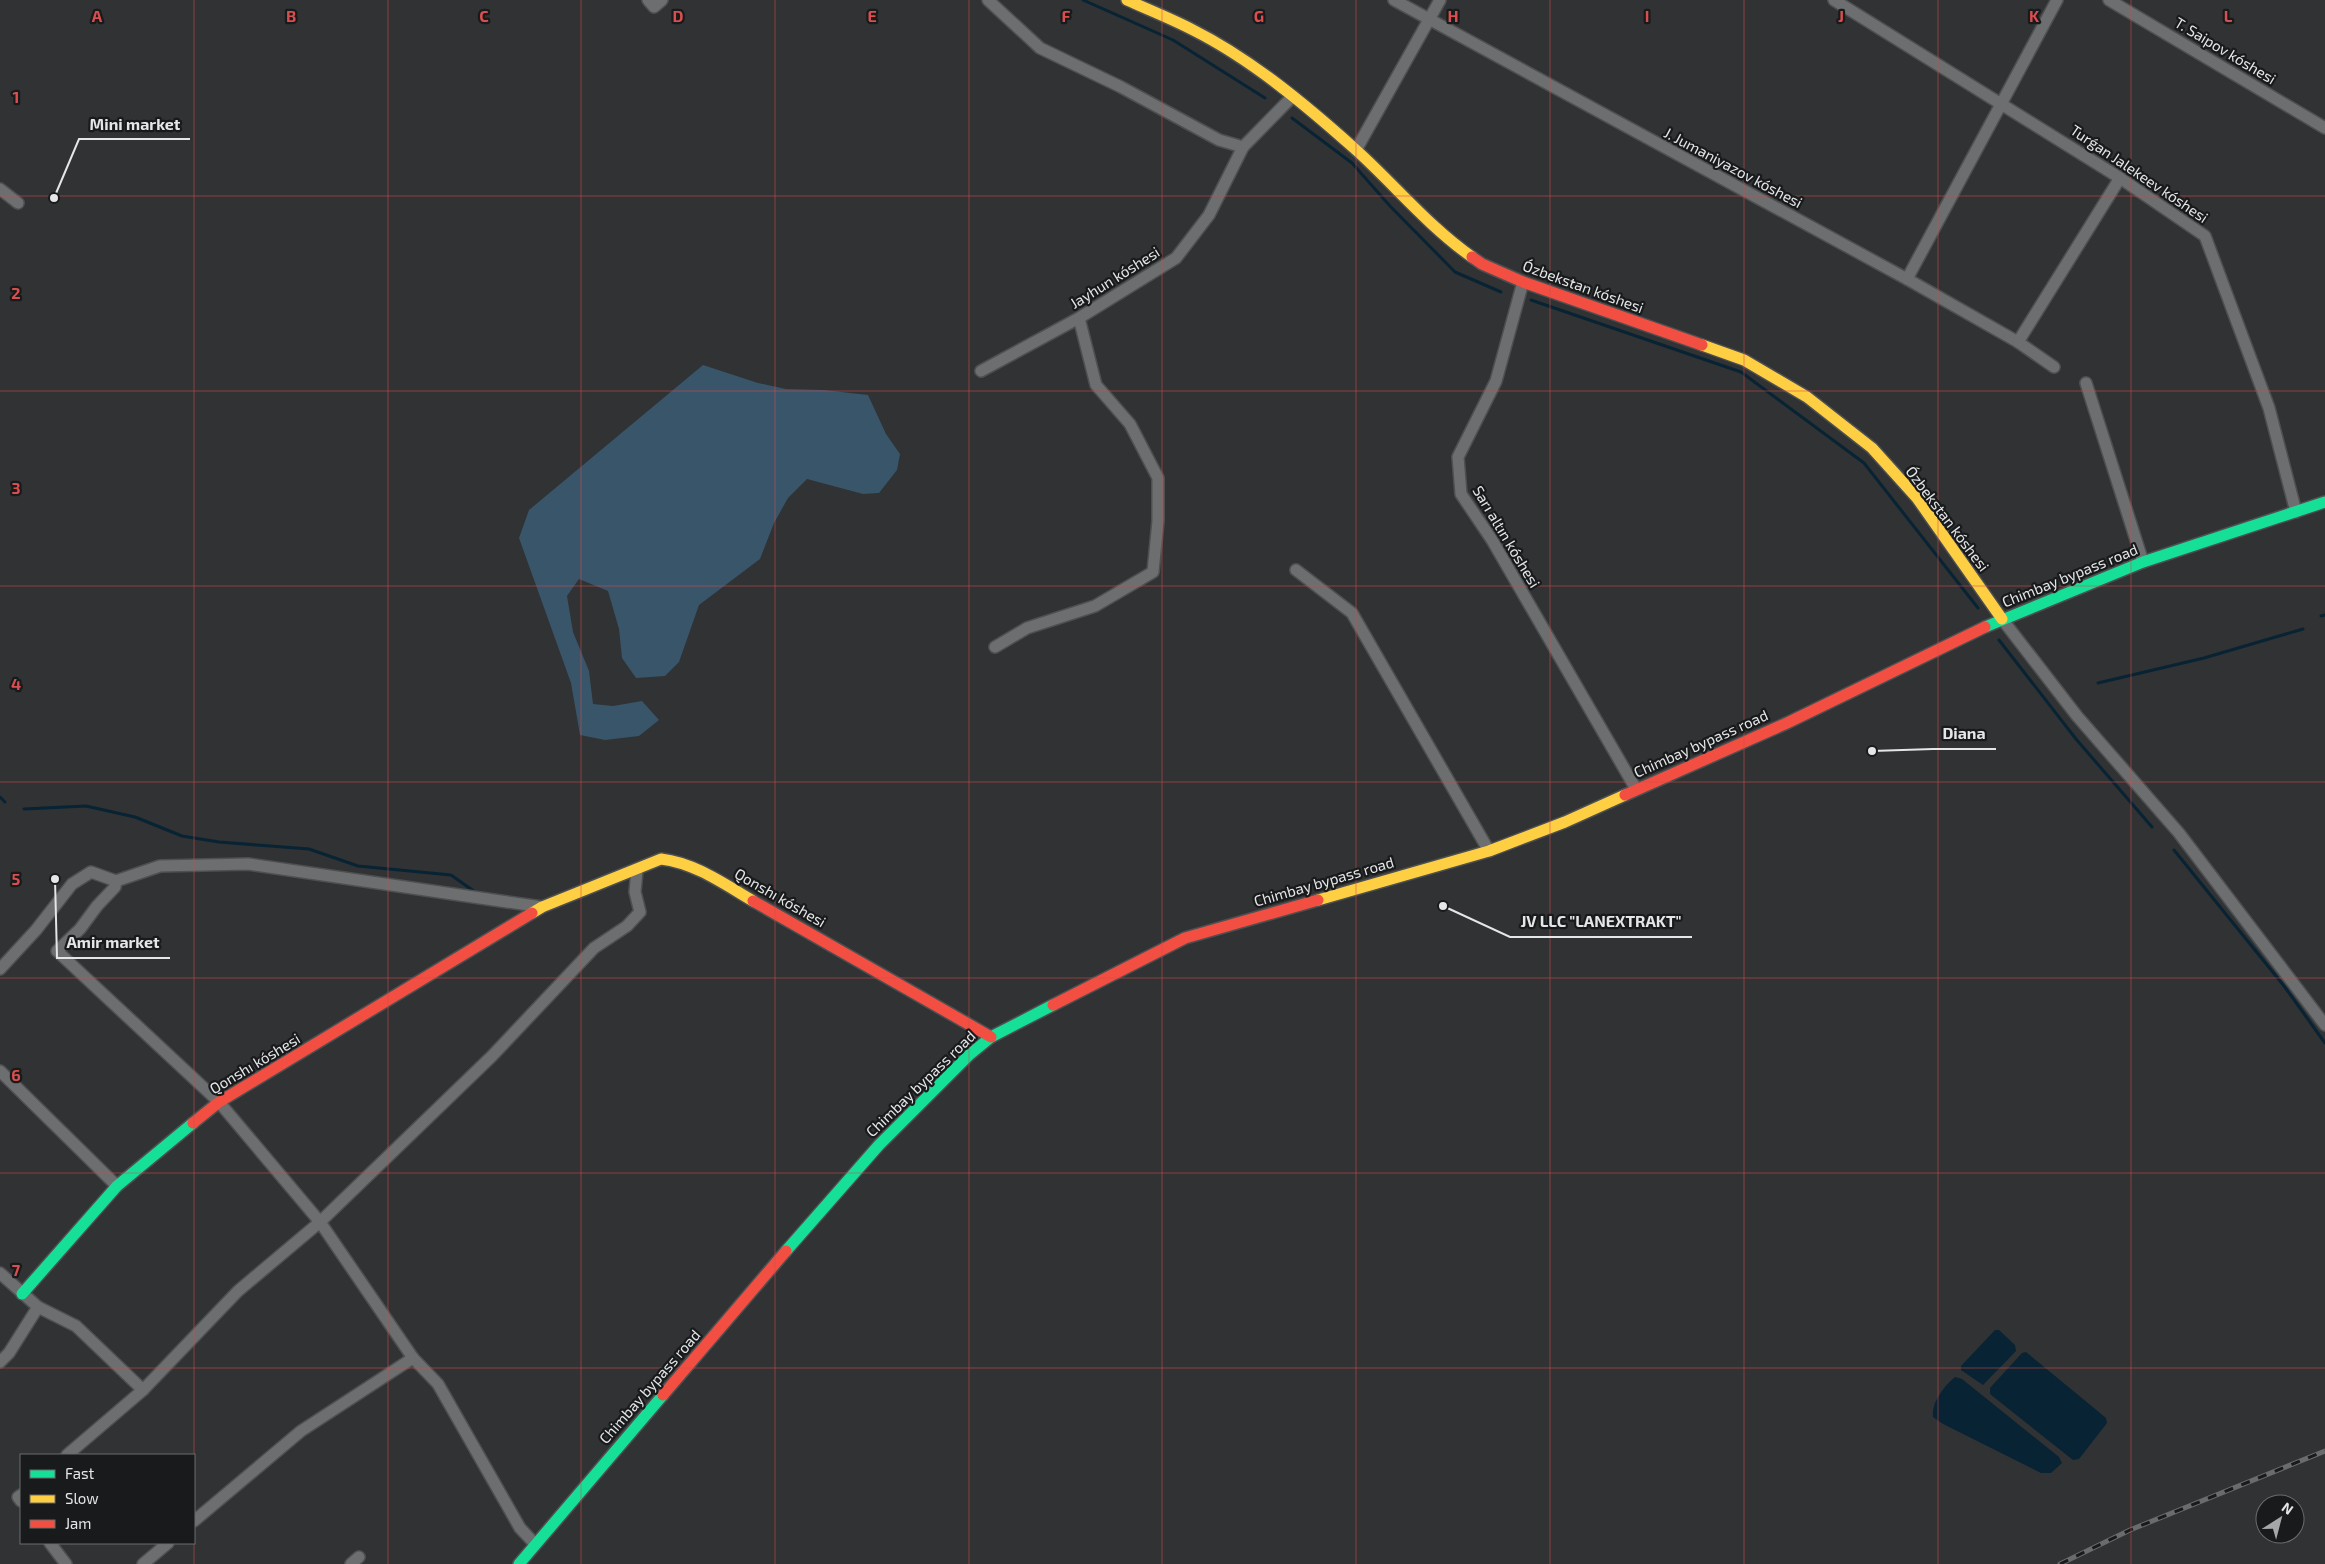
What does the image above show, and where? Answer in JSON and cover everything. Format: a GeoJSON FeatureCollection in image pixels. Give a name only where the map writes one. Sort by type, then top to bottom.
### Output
{"type":"FeatureCollection","features":[{"type":"Feature","properties":{"kind":"street"},"geometry":{"type":"LineString","coordinates":[[648,0],[654,7],[662,0]]}},
{"type":"Feature","properties":{"kind":"street"},"geometry":{"type":"LineString","coordinates":[[988,0],[1040,48],[1121,87],[1219,140],[1243,147]]}},
{"type":"Feature","properties":{"kind":"street","name":"Ózbekstan kóshesi"},"geometry":{"type":"LineString","coordinates":[[1127,0],[1194,30],[1242,60],[1293,96],[1356,150],[1416,211],[1449,241],[1482,264],[1523,282],[1744,360],[1806,397],[1872,448],[1917,498],[2002,619]]}},
{"type":"Feature","properties":{"kind":"street","name":"J. Jumaniyazov kóshesi"},"geometry":{"type":"LineString","coordinates":[[1394,0],[1907,279],[2018,342],[2054,367]]}},
{"type":"Feature","properties":{"kind":"street"},"geometry":{"type":"LineString","coordinates":[[1356,150],[1430,21],[1440,0]]}},
{"type":"Feature","properties":{"kind":"street","name":"Turǵan Jalekeev kóshesi"},"geometry":{"type":"LineString","coordinates":[[1834,0],[2120,178],[2205,236],[2269,408],[2296,512]]}},
{"type":"Feature","properties":{"kind":"street"},"geometry":{"type":"LineString","coordinates":[[1907,279],[2000,102],[2057,0]]}},
{"type":"Feature","properties":{"kind":"street","name":"T. Saipov kóshesi"},"geometry":{"type":"LineString","coordinates":[[2109,0],[2325,128]]}},
{"type":"Feature","properties":{"kind":"street","name":"Jayhun kóshesi"},"geometry":{"type":"LineString","coordinates":[[981,371],[1079,318],[1176,258],[1209,215],[1243,147],[1293,96]]}},
{"type":"Feature","properties":{"kind":"street"},"geometry":{"type":"LineString","coordinates":[[2018,342],[2120,178]]}},
{"type":"Feature","properties":{"kind":"street"},"geometry":{"type":"LineString","coordinates":[[0,189],[18,203]]}},
{"type":"Feature","properties":{"kind":"street","name":"Sarı altın kóshesi"},"geometry":{"type":"LineString","coordinates":[[1523,282],[1496,381],[1458,457],[1460,494],[1492,540],[1636,790]]}},
{"type":"Feature","properties":{"kind":"street"},"geometry":{"type":"LineString","coordinates":[[995,647],[1027,628],[1095,606],[1153,572],[1158,521],[1158,478],[1130,424],[1096,386],[1079,318]]}},
{"type":"Feature","properties":{"kind":"street"},"geometry":{"type":"LineString","coordinates":[[2086,383],[2143,562]]}},
{"type":"Feature","properties":{"kind":"street","name":"Chimbay bypass road"},"geometry":{"type":"LineString","coordinates":[[519,1564],[879,1145],[969,1055],[991,1037],[1184,938],[1489,851],[1564,822],[1788,723],[2002,619],[2143,562],[2325,502]]}},
{"type":"Feature","properties":{"kind":"street"},"geometry":{"type":"LineString","coordinates":[[1296,570],[1352,612],[1489,851]]}},
{"type":"Feature","properties":{"kind":"street"},"geometry":{"type":"LineString","coordinates":[[2002,619],[2077,716],[2179,833],[2325,1025]]}},
{"type":"Feature","properties":{"kind":"street","name":"Qonshı kóshesi"},"geometry":{"type":"LineString","coordinates":[[22,1294],[117,1186],[219,1102],[542,907],[661,859],[678,861],[712,877],[991,1037]]}},
{"type":"Feature","properties":{"kind":"street","name":"Qonshı kóshesi"},"geometry":{"type":"LineString","coordinates":[[116,881],[160,866],[248,864],[542,907]]}},
{"type":"Feature","properties":{"kind":"street"},"geometry":{"type":"LineString","coordinates":[[68,1454],[143,1390],[238,1291],[320,1222],[492,1056],[594,948],[627,926],[640,912],[635,892],[637,870]]}},
{"type":"Feature","properties":{"kind":"street"},"geometry":{"type":"LineString","coordinates":[[0,969],[36,930],[72,884],[91,872],[116,881],[115,887],[96,906],[80,929],[57,950],[219,1102],[320,1222],[413,1358],[438,1384],[520,1528],[536,1544]]}},
{"type":"Feature","properties":{"kind":"street"},"geometry":{"type":"LineString","coordinates":[[0,1071],[117,1186]]}},
{"type":"Feature","properties":{"kind":"street"},"geometry":{"type":"LineString","coordinates":[[0,1273],[38,1307],[76,1326],[143,1390]]}},
{"type":"Feature","properties":{"kind":"street"},"geometry":{"type":"LineString","coordinates":[[0,1362],[8,1354],[38,1307]]}},
{"type":"Feature","properties":{"kind":"street"},"geometry":{"type":"LineString","coordinates":[[195,1520],[301,1431],[413,1358]]}},
{"type":"Feature","properties":{"kind":"street"},"geometry":{"type":"LineString","coordinates":[[51,1544],[66,1564]]}},
{"type":"Feature","properties":{"kind":"street"},"geometry":{"type":"LineString","coordinates":[[143,1564],[167,1544]]}},
{"type":"Feature","properties":{"kind":"shaded area"},"geometry":{"type":"Polygon","coordinates":[[[703,365],[758,383],[786,389],[824,390],[868,395],[886,434],[900,454],[897,470],[879,493],[863,494],[807,479],[788,498],[774,523],[760,559],[699,605],[679,662],[665,676],[636,678],[622,658],[619,629],[608,591],[579,579],[567,596],[573,632],[589,671],[593,704],[613,706],[642,701],[659,720],[639,736],[605,740],[580,735],[571,683],[519,538],[529,510],[703,365]]]}},
{"type":"Feature","properties":{"kind":"shaded area"},"geometry":{"type":"Polygon","coordinates":[[[1995,1330],[1999,1330],[2015,1345],[2016,1351],[1983,1385],[1961,1370],[1961,1366],[1995,1330]]]}},
{"type":"Feature","properties":{"kind":"shaded area"},"geometry":{"type":"Polygon","coordinates":[[[2026,1352],[2106,1418],[2107,1423],[2079,1459],[2073,1460],[1990,1394],[1990,1388],[2022,1353],[2026,1352]]]}},
{"type":"Feature","properties":{"kind":"shaded area"},"geometry":{"type":"Polygon","coordinates":[[[1955,1377],[1962,1379],[2059,1457],[2062,1463],[2051,1473],[2041,1473],[1943,1424],[1933,1417],[1934,1406],[1939,1395],[1955,1377]]]}},
{"type":"Feature","properties":{"kind":"waterway"},"geometry":{"type":"LineString","coordinates":[[1083,0],[1173,40],[1265,98]]}},
{"type":"Feature","properties":{"kind":"waterway"},"geometry":{"type":"LineString","coordinates":[[1292,118],[1352,163],[1390,206],[1455,272],[1501,292]]}},
{"type":"Feature","properties":{"kind":"waterway"},"geometry":{"type":"LineString","coordinates":[[1531,300],[1741,372],[1864,463],[1978,608]]}},
{"type":"Feature","properties":{"kind":"waterway"},"geometry":{"type":"LineString","coordinates":[[2321,616],[2325,615]]}},
{"type":"Feature","properties":{"kind":"waterway"},"geometry":{"type":"LineString","coordinates":[[2098,683],[2204,658],[2303,629]]}},
{"type":"Feature","properties":{"kind":"waterway"},"geometry":{"type":"LineString","coordinates":[[1999,640],[2076,739],[2152,827]]}},
{"type":"Feature","properties":{"kind":"waterway"},"geometry":{"type":"LineString","coordinates":[[0,797],[5,802]]}},
{"type":"Feature","properties":{"kind":"waterway"},"geometry":{"type":"LineString","coordinates":[[24,809],[86,806],[135,817],[182,836],[219,842],[309,849],[358,866],[451,875],[478,894]]}},
{"type":"Feature","properties":{"kind":"waterway"},"geometry":{"type":"LineString","coordinates":[[2174,850],[2284,986],[2325,1043]]}},
{"type":"Feature","properties":{"kind":"railway"},"geometry":{"type":"LineString","coordinates":[[2060,1564],[2130,1530],[2325,1451]]}},
{"type":"Feature","properties":{"kind":"traffic: fast"},"geometry":{"type":"LineString","coordinates":[[1985,627],[2143,562],[2325,502]]}},
{"type":"Feature","properties":{"kind":"traffic: fast"},"geometry":{"type":"LineString","coordinates":[[786,1251],[879,1145],[969,1055],[991,1037],[1053,1005]]}},
{"type":"Feature","properties":{"kind":"traffic: fast"},"geometry":{"type":"LineString","coordinates":[[22,1294],[117,1186],[193,1123]]}},
{"type":"Feature","properties":{"kind":"traffic: fast"},"geometry":{"type":"LineString","coordinates":[[519,1564],[663,1395]]}},
{"type":"Feature","properties":{"kind":"traffic: slow"},"geometry":{"type":"LineString","coordinates":[[1127,0],[1177,22],[1215,42],[1278,84],[1318,116],[1370,163],[1426,219],[1472,257]]}},
{"type":"Feature","properties":{"kind":"traffic: slow"},"geometry":{"type":"LineString","coordinates":[[1702,345],[1744,360],[1807,397],[1872,448],[1917,498],[2002,619]]}},
{"type":"Feature","properties":{"kind":"traffic: slow"},"geometry":{"type":"LineString","coordinates":[[1318,900],[1489,851],[1565,822],[1625,795]]}},
{"type":"Feature","properties":{"kind":"traffic: slow"},"geometry":{"type":"LineString","coordinates":[[532,913],[542,907],[661,859],[674,861],[697,870],[720,881],[753,901]]}},
{"type":"Feature","properties":{"kind":"traffic: jam"},"geometry":{"type":"LineString","coordinates":[[1472,257],[1482,264],[1523,282],[1702,345]]}},
{"type":"Feature","properties":{"kind":"traffic: jam"},"geometry":{"type":"LineString","coordinates":[[1625,795],[1787,723],[1985,627]]}},
{"type":"Feature","properties":{"kind":"traffic: jam"},"geometry":{"type":"LineString","coordinates":[[1053,1005],[1185,938],[1318,900]]}},
{"type":"Feature","properties":{"kind":"traffic: jam"},"geometry":{"type":"LineString","coordinates":[[753,901],[991,1037]]}},
{"type":"Feature","properties":{"kind":"traffic: jam"},"geometry":{"type":"LineString","coordinates":[[193,1123],[219,1102],[532,913]]}},
{"type":"Feature","properties":{"kind":"traffic: jam"},"geometry":{"type":"LineString","coordinates":[[663,1395],[786,1251]]}},
{"type":"Feature","properties":{"kind":"place","name":"Mini market"},"geometry":{"type":"Point","coordinates":[54,198]}},
{"type":"Feature","properties":{"kind":"place","name":"Diana"},"geometry":{"type":"Point","coordinates":[1872,751]}},
{"type":"Feature","properties":{"kind":"place","name":"Amir market"},"geometry":{"type":"Point","coordinates":[55,879]}},
{"type":"Feature","properties":{"kind":"place","name":"JV LLC \"LANEXTRAKT\""},"geometry":{"type":"Point","coordinates":[1443,906]}}]}
